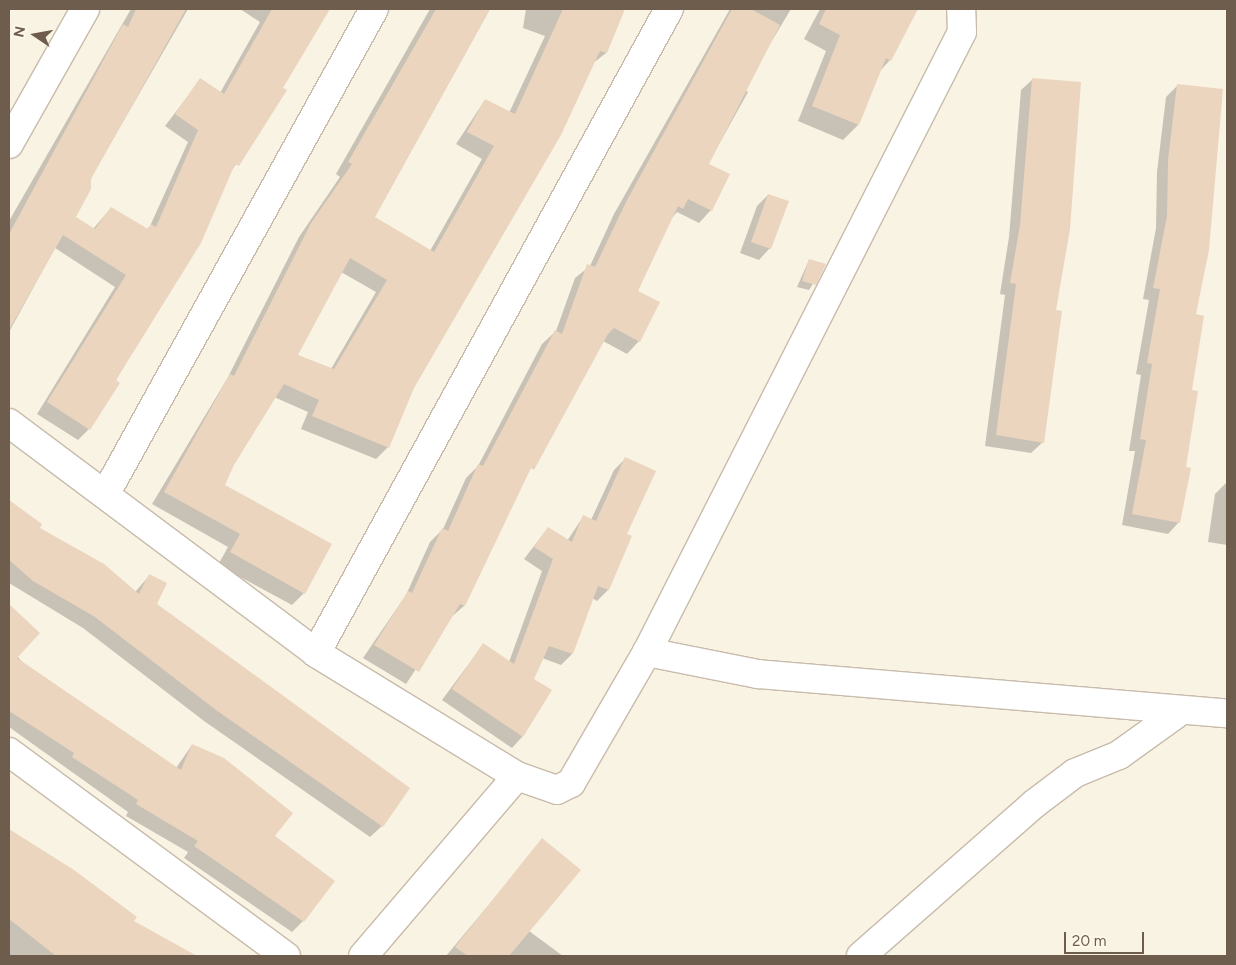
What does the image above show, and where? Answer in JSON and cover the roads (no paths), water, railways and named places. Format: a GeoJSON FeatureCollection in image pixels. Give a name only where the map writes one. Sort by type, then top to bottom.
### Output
{"type":"FeatureCollection","features":[{"type":"Feature","properties":{"kind":"street"},"geometry":{"type":"LineString","coordinates":[[9,144],[85,9]]}},
{"type":"Feature","properties":{"kind":"street"},"geometry":{"type":"LineString","coordinates":[[106,493],[374,9]]}},
{"type":"Feature","properties":{"kind":"street"},"geometry":{"type":"LineString","coordinates":[[316,653],[669,9]]}},
{"type":"Feature","properties":{"kind":"street"},"geometry":{"type":"LineString","coordinates":[[9,423],[106,493],[316,653],[517,776],[557,790],[570,783],[647,652],[962,32],[961,9]]}},
{"type":"Feature","properties":{"kind":"street"},"geometry":{"type":"LineString","coordinates":[[647,652],[758,674],[1179,712],[1227,713]]}},
{"type":"Feature","properties":{"kind":"street"},"geometry":{"type":"LineString","coordinates":[[861,956],[1034,804],[1075,773],[1119,755],[1179,712]]}},
{"type":"Feature","properties":{"kind":"street"},"geometry":{"type":"LineString","coordinates":[[9,752],[286,956]]}},
{"type":"Feature","properties":{"kind":"street"},"geometry":{"type":"LineString","coordinates":[[376,952],[517,776]]}}]}
